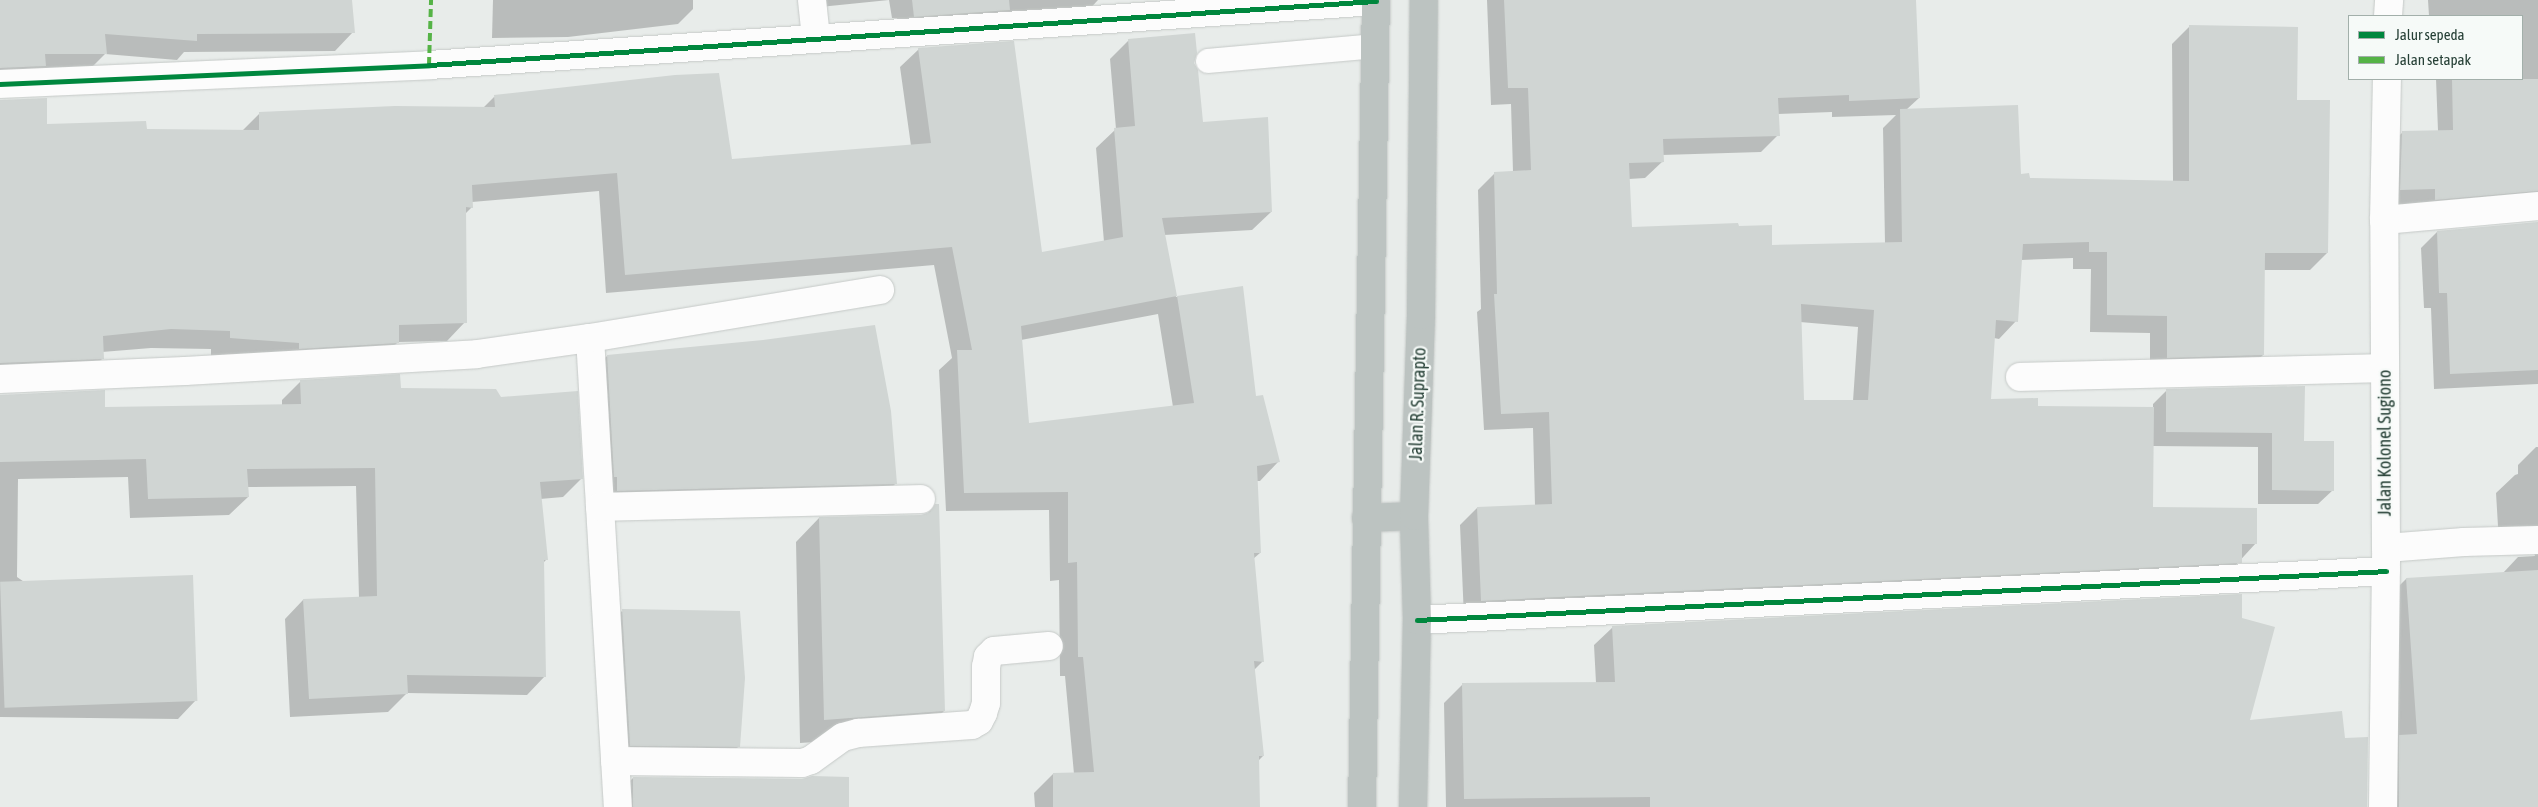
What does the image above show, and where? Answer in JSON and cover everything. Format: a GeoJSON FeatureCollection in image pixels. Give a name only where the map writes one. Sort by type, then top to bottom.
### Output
{"type":"FeatureCollection","features":[{"type":"Feature","properties":{"kind":"highway"},"geometry":{"type":"LineString","coordinates":[[1362,807],[1376,0]]}},
{"type":"Feature","properties":{"kind":"highway","name":"Jalan R. Suprapto"},"geometry":{"type":"LineString","coordinates":[[1413,807],[1418,620],[1414,516],[1421,315],[1424,0]]}},
{"type":"Feature","properties":{"kind":"highway"},"geometry":{"type":"LineString","coordinates":[[1366,518],[1414,516]]}},
{"type":"Feature","properties":{"kind":"street"},"geometry":{"type":"LineString","coordinates":[[812,0],[816,39]]}},
{"type":"Feature","properties":{"kind":"street"},"geometry":{"type":"LineString","coordinates":[[0,84],[429,65],[1376,0]]}},
{"type":"Feature","properties":{"kind":"street"},"geometry":{"type":"LineString","coordinates":[[2388,15],[2389,0]]}},
{"type":"Feature","properties":{"kind":"street","name":"Jalan Kolonel Sugiono"},"geometry":{"type":"LineString","coordinates":[[2383,807],[2386,560],[2384,220],[2387,80]]}},
{"type":"Feature","properties":{"kind":"street"},"geometry":{"type":"LineString","coordinates":[[2384,220],[2538,206]]}},
{"type":"Feature","properties":{"kind":"street"},"geometry":{"type":"LineString","coordinates":[[0,379],[185,371],[477,354],[590,338],[880,290]]}},
{"type":"Feature","properties":{"kind":"street"},"geometry":{"type":"LineString","coordinates":[[590,338],[618,807]]}},
{"type":"Feature","properties":{"kind":"street"},"geometry":{"type":"LineString","coordinates":[[2020,377],[2384,368]]}},
{"type":"Feature","properties":{"kind":"street"},"geometry":{"type":"LineString","coordinates":[[600,507],[921,499]]}},
{"type":"Feature","properties":{"kind":"street"},"geometry":{"type":"LineString","coordinates":[[1418,620],[2386,560],[2464,542],[2538,540]]}},
{"type":"Feature","properties":{"kind":"street"},"geometry":{"type":"LineString","coordinates":[[615,761],[802,763],[811,760],[842,737],[858,733],[972,725],[979,721],[984,713],[988,657],[994,651],[1049,646]]}},
{"type":"Feature","properties":{"kind":"lane"},"geometry":{"type":"LineString","coordinates":[[1208,61],[1374,46]]}},
{"type":"Feature","properties":{"kind":"building"},"geometry":{"type":"Polygon","coordinates":[[[0,0],[352,0],[355,33],[197,34],[197,41],[105,34],[107,54],[45,54],[46,66],[0,68],[0,0]]]}},
{"type":"Feature","properties":{"kind":"building"},"geometry":{"type":"Polygon","coordinates":[[[912,0],[1009,0],[1010,10],[914,17],[912,0]]]}},
{"type":"Feature","properties":{"kind":"building"},"geometry":{"type":"Polygon","coordinates":[[[1504,0],[1916,0],[1920,98],[1849,101],[1849,95],[1778,98],[1780,136],[1663,139],[1664,162],[1629,163],[1632,227],[1738,223],[1739,226],[1772,225],[1772,245],[1902,242],[1900,109],[2018,105],[2021,174],[2029,173],[2030,178],[2189,181],[2189,25],[2298,27],[2297,100],[2330,100],[2328,253],[2265,253],[2264,355],[2167,358],[2167,316],[2107,315],[2107,252],[2089,252],[2089,242],[2023,244],[2018,322],[1996,320],[1991,399],[2038,398],[2038,406],[2154,407],[2153,507],[2257,508],[2257,544],[2242,544],[2242,563],[1481,601],[1477,507],[1552,504],[1549,412],[1501,414],[1494,294],[1497,294],[1494,172],[1531,170],[1528,88],[1508,88],[1504,0]],[[1801,304],[1804,400],[1868,400],[1874,310],[1801,304]]]}},
{"type":"Feature","properties":{"kind":"building"},"geometry":{"type":"Polygon","coordinates":[[[1195,33],[1197,53],[1194,63],[1198,70],[1203,122],[1268,117],[1272,212],[1162,218],[1177,296],[1243,286],[1256,396],[1263,395],[1280,462],[1257,466],[1261,553],[1254,553],[1264,662],[1254,661],[1264,756],[1259,756],[1260,807],[1053,807],[1053,773],[1094,772],[1083,657],[1078,657],[1077,562],[1068,563],[1068,492],[964,493],[957,350],[972,350],[952,247],[625,275],[617,173],[472,185],[473,208],[466,207],[467,323],[399,325],[399,343],[299,349],[299,343],[230,338],[230,331],[171,329],[103,336],[104,359],[0,363],[0,100],[47,98],[47,124],[146,121],[147,129],[259,130],[259,112],[395,106],[495,107],[494,95],[675,75],[719,73],[732,159],[931,143],[918,48],[1014,41],[1042,252],[1123,237],[1114,128],[1135,126],[1128,39],[1195,33]],[[1177,296],[1021,326],[1029,423],[1194,403],[1177,296]]]}},
{"type":"Feature","properties":{"kind":"building"},"geometry":{"type":"Polygon","coordinates":[[[2538,79],[2538,191],[2435,200],[2435,189],[2400,190],[2402,131],[2453,130],[2452,80],[2538,79]]]}},
{"type":"Feature","properties":{"kind":"building"},"geometry":{"type":"Polygon","coordinates":[[[2538,222],[2538,370],[2450,374],[2447,293],[2439,293],[2437,231],[2538,222]]]}},
{"type":"Feature","properties":{"kind":"building"},"geometry":{"type":"Polygon","coordinates":[[[875,325],[891,411],[897,484],[617,491],[617,477],[614,477],[607,355],[763,340],[875,325]]]}},
{"type":"Feature","properties":{"kind":"building"},"geometry":{"type":"Polygon","coordinates":[[[400,374],[401,388],[496,389],[501,397],[578,391],[583,479],[540,482],[548,560],[544,560],[546,677],[407,675],[408,694],[309,699],[303,599],[377,596],[375,468],[247,469],[249,497],[148,499],[146,459],[0,462],[0,395],[105,390],[105,407],[301,404],[300,380],[400,374]]]}},
{"type":"Feature","properties":{"kind":"building"},"geometry":{"type":"Polygon","coordinates":[[[2305,386],[2304,441],[2334,441],[2334,491],[2272,490],[2272,433],[2166,432],[2166,389],[2305,386]]]}},
{"type":"Feature","properties":{"kind":"building"},"geometry":{"type":"Polygon","coordinates":[[[935,504],[939,504],[945,711],[824,720],[819,517],[921,515],[930,512],[935,504]]]}},
{"type":"Feature","properties":{"kind":"building"},"geometry":{"type":"Polygon","coordinates":[[[2538,570],[2538,807],[2399,807],[2399,735],[2417,734],[2406,578],[2538,570]]]}},
{"type":"Feature","properties":{"kind":"building"},"geometry":{"type":"Polygon","coordinates":[[[193,575],[197,701],[5,708],[0,582],[193,575]]]}},
{"type":"Feature","properties":{"kind":"building"},"geometry":{"type":"Polygon","coordinates":[[[2242,594],[2242,618],[2275,627],[2250,720],[2342,711],[2345,738],[2368,737],[2367,807],[1650,807],[1650,797],[1464,799],[1462,683],[1615,682],[1612,626],[2242,594]]]}},
{"type":"Feature","properties":{"kind":"building"},"geometry":{"type":"Polygon","coordinates":[[[622,609],[740,611],[745,678],[740,747],[630,746],[622,609]]]}},
{"type":"Feature","properties":{"kind":"building"},"geometry":{"type":"Polygon","coordinates":[[[812,776],[849,777],[849,807],[633,807],[633,777],[802,779],[812,776]]]}},
{"type":"Feature","properties":{"kind":"marked path"},"geometry":{"type":"LineString","coordinates":[[429,65],[431,0]]}},
{"type":"Feature","properties":{"kind":"cycle path"},"geometry":{"type":"LineString","coordinates":[[0,84],[429,65],[1376,1]]}},
{"type":"Feature","properties":{"kind":"cycle path"},"geometry":{"type":"LineString","coordinates":[[1417,620],[2386,571]]}}]}
